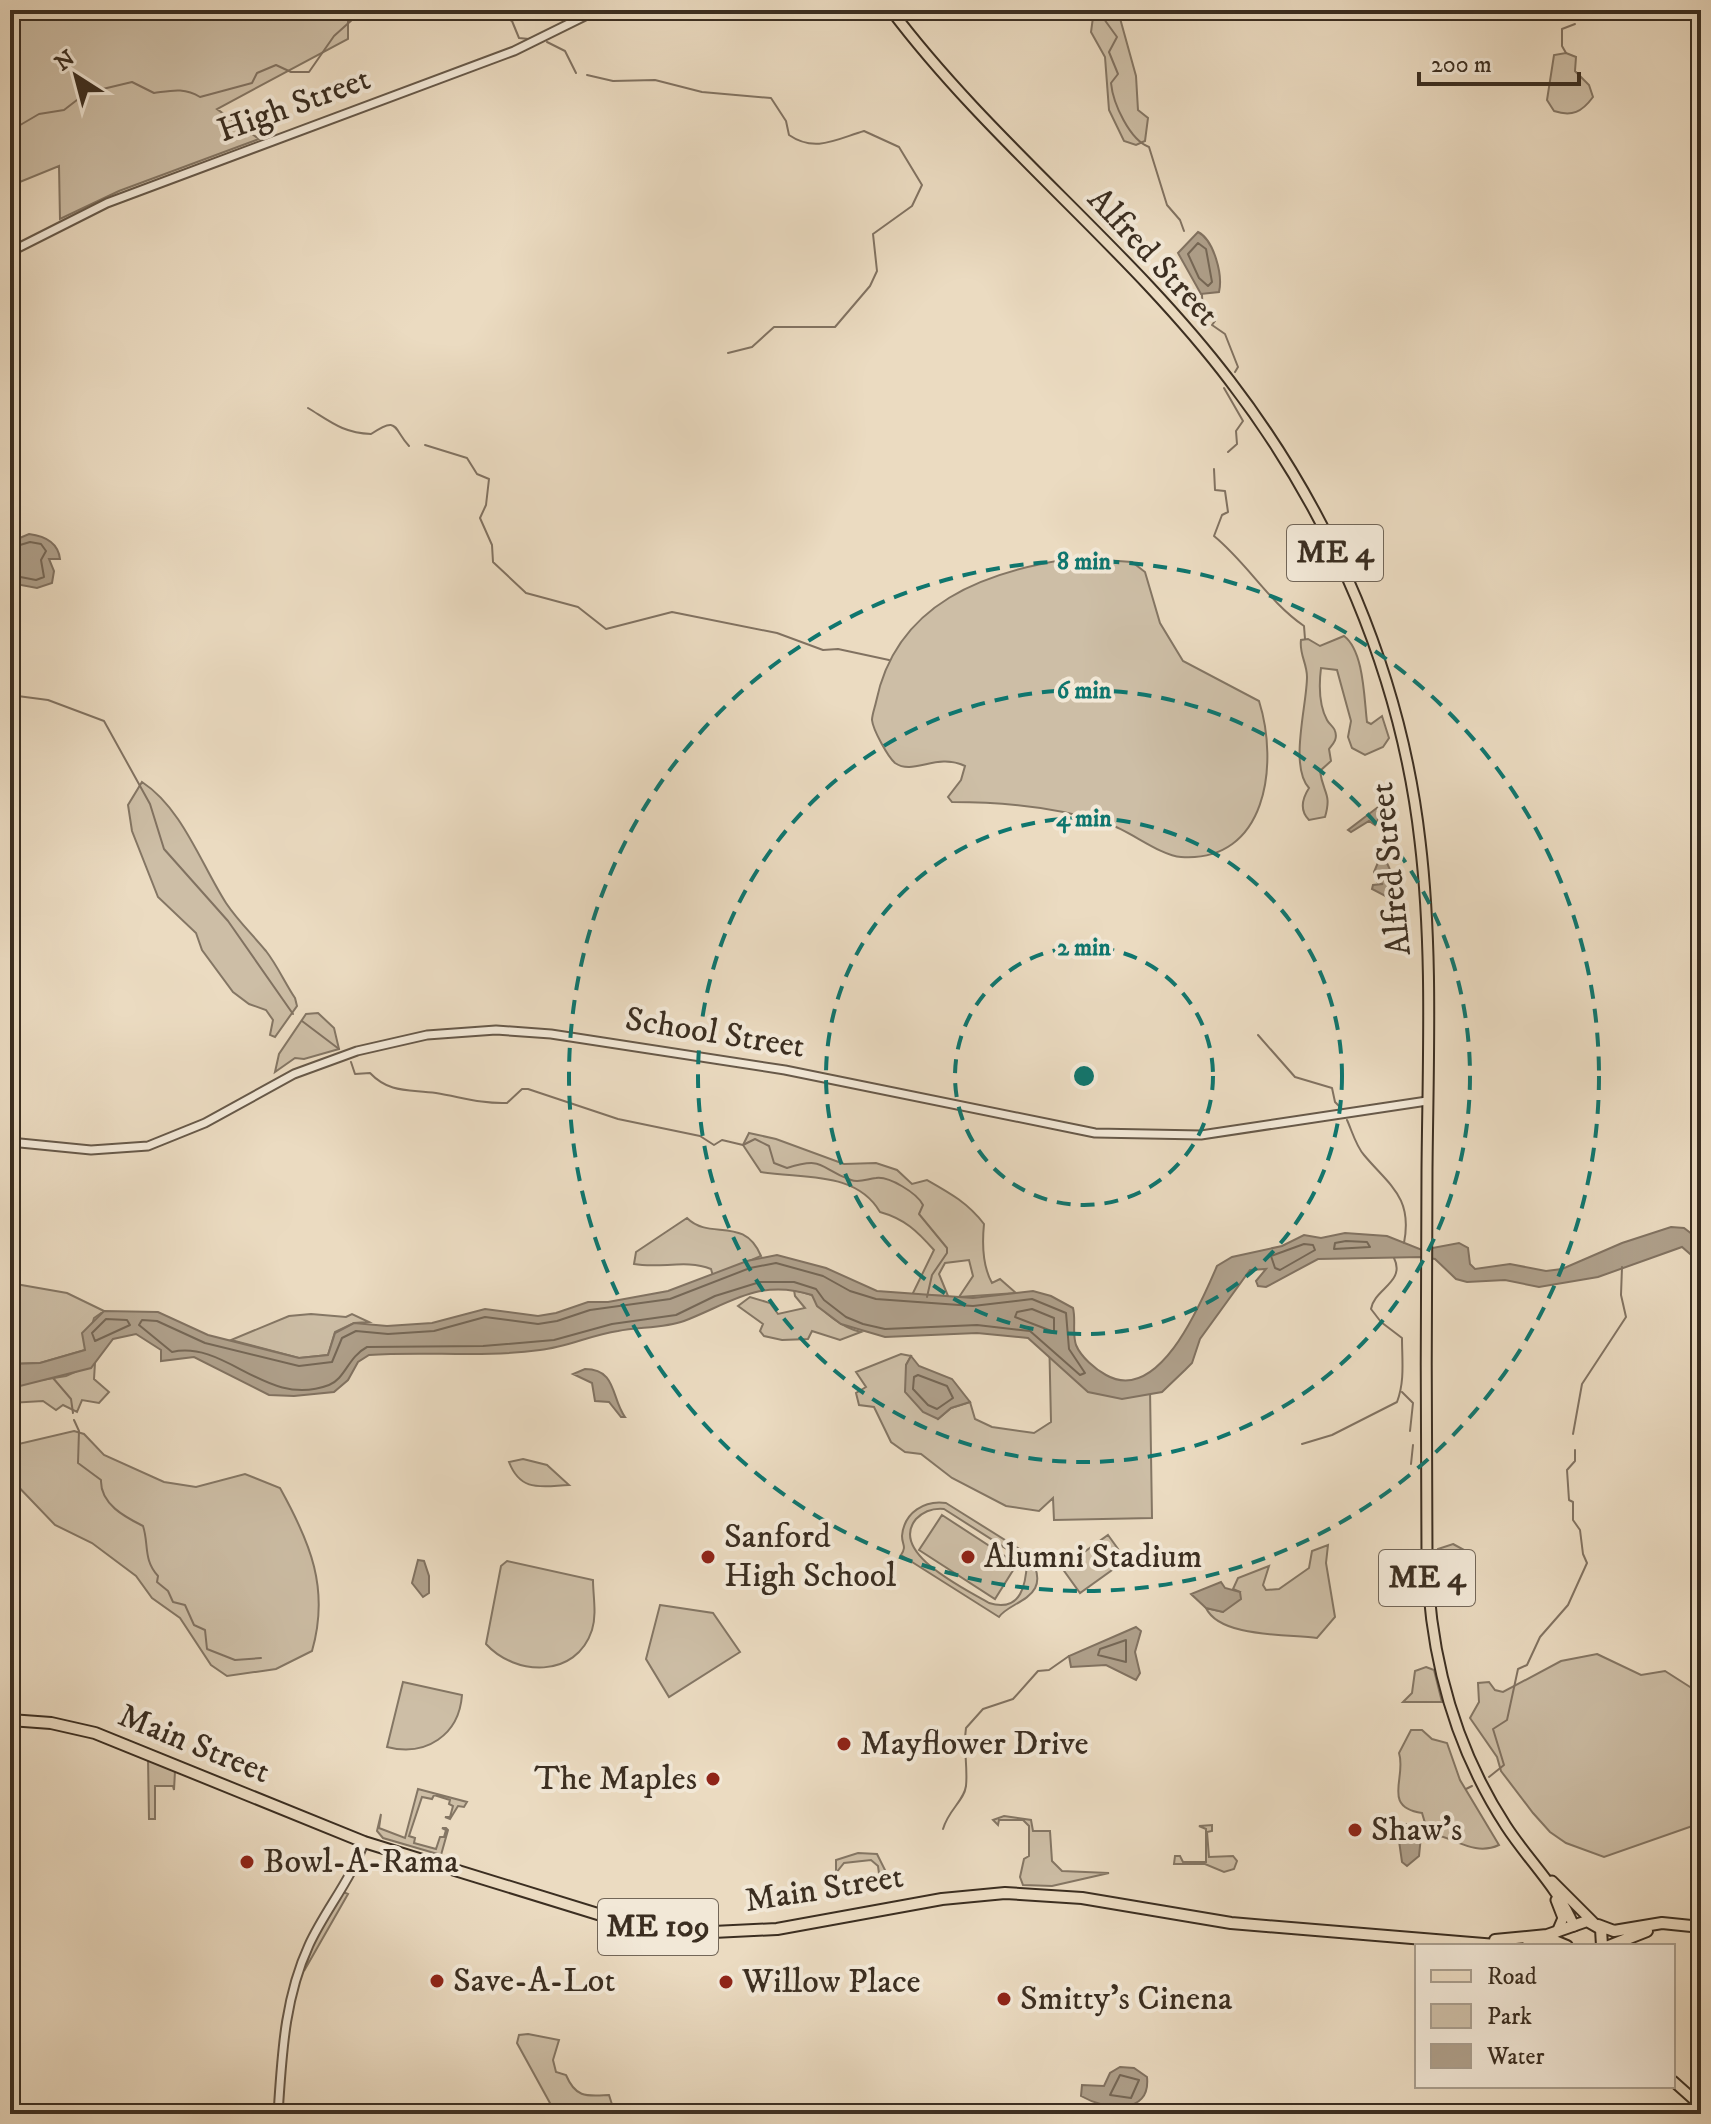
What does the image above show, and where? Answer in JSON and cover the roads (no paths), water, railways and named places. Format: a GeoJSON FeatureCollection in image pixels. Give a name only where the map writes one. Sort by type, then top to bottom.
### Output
{"type":"FeatureCollection","features":[{"type":"Feature","properties":{"kind":"highway","name":"Main Street"},"geometry":{"type":"LineString","coordinates":[[10,1720],[51,1723],[105,1736],[364,1842],[601,1915],[688,1930],[777,1929],[942,1899],[1005,1893],[1082,1898],[1231,1923],[1496,1944]]}},
{"type":"Feature","properties":{"kind":"highway","name":"ME 109"},"geometry":{"type":"LineString","coordinates":[[1574,1926],[1584,1921],[1614,1931],[1662,1923],[1701,1928]]}},
{"type":"Feature","properties":{"kind":"highway","name":"ME 4"},"geometry":{"type":"LineString","coordinates":[[1595,1924],[1602,1932],[1602,1944]]}},
{"type":"Feature","properties":{"kind":"highway","name":"Main Street"},"geometry":{"type":"LineString","coordinates":[[1485,1942],[1557,1932],[1574,1926]]}},
{"type":"Feature","properties":{"kind":"highway"},"geometry":{"type":"LineString","coordinates":[[1569,1944],[1569,1935],[1574,1926]]}},
{"type":"Feature","properties":{"kind":"highway","name":"ME 109"},"geometry":{"type":"LineString","coordinates":[[1613,1944],[1640,1932],[1701,1928]]}},
{"type":"Feature","properties":{"kind":"highway"},"geometry":{"type":"LineString","coordinates":[[1538,1944],[1555,1941],[1563,1944]]}},
{"type":"Feature","properties":{"kind":"main road","name":"Alfred Street"},"geometry":{"type":"LineString","coordinates":[[891,10],[950,80],[1211,357],[1268,434],[1327,535],[1367,626],[1386,680],[1411,785],[1426,910],[1427,1575],[1438,1664],[1451,1712],[1475,1771],[1510,1833],[1540,1870],[1595,1924]]}},
{"type":"Feature","properties":{"kind":"main road","name":"Alfred Street"},"geometry":{"type":"LineString","coordinates":[[1540,1870],[1568,1909],[1574,1926]]}},
{"type":"Feature","properties":{"kind":"main road"},"geometry":{"type":"LineString","coordinates":[[1550,1886],[1563,1918],[1557,1932]]}},
{"type":"Feature","properties":{"kind":"main road"},"geometry":{"type":"LineString","coordinates":[[1675,2083],[1701,2106]]}},
{"type":"Feature","properties":{"kind":"street","name":"High Street"},"geometry":{"type":"LineString","coordinates":[[10,252],[107,203],[514,51],[597,10]]}},
{"type":"Feature","properties":{"kind":"street","name":"School Street"},"geometry":{"type":"LineString","coordinates":[[10,1142],[91,1150],[148,1146],[205,1123],[294,1074],[357,1051],[427,1035],[496,1030],[551,1034],[785,1070],[1095,1133],[1201,1135],[1427,1101]]}},
{"type":"Feature","properties":{"kind":"street"},"geometry":{"type":"LineString","coordinates":[[278,2114],[285,2029],[296,1977],[313,1937],[364,1842]]}},
{"type":"Feature","properties":{"kind":"water"},"geometry":{"type":"Polygon","coordinates":[[[1198,232],[1209,242],[1216,259],[1219,292],[1201,294],[1178,253],[1198,232]]]}},
{"type":"Feature","properties":{"kind":"water"},"geometry":{"type":"Polygon","coordinates":[[[29,534],[50,541],[57,548],[60,559],[49,559],[54,571],[52,583],[37,588],[10,583],[10,542],[29,534]]]}},
{"type":"Feature","properties":{"kind":"water"},"geometry":{"type":"Polygon","coordinates":[[[1382,804],[1393,816],[1394,823],[1379,818],[1375,825],[1369,821],[1351,832],[1348,830],[1382,804]]]}},
{"type":"Feature","properties":{"kind":"water"},"geometry":{"type":"Polygon","coordinates":[[[1381,855],[1392,877],[1394,889],[1391,899],[1372,889],[1373,885],[1383,884],[1377,882],[1374,872],[1381,855]]]}},
{"type":"Feature","properties":{"kind":"water"},"geometry":{"type":"Polygon","coordinates":[[[1671,1227],[1684,1228],[1701,1241],[1701,1274],[1697,1260],[1682,1247],[1598,1277],[1539,1287],[1505,1280],[1467,1282],[1456,1279],[1435,1259],[1422,1257],[1318,1259],[1266,1287],[1258,1286],[1256,1281],[1266,1269],[1250,1270],[1200,1339],[1192,1363],[1162,1392],[1122,1399],[1088,1392],[1028,1338],[977,1333],[885,1337],[841,1324],[817,1306],[812,1295],[776,1289],[731,1300],[677,1323],[608,1333],[550,1348],[498,1354],[369,1355],[358,1362],[348,1380],[334,1392],[269,1395],[194,1357],[161,1361],[161,1350],[136,1334],[113,1339],[91,1368],[20,1386],[10,1385],[10,1364],[40,1363],[85,1350],[82,1333],[104,1311],[158,1312],[208,1335],[299,1358],[328,1355],[335,1333],[354,1323],[387,1326],[432,1323],[485,1309],[538,1316],[588,1302],[608,1302],[668,1291],[747,1261],[777,1255],[826,1268],[877,1291],[973,1298],[1033,1291],[1051,1296],[1073,1308],[1075,1340],[1085,1358],[1106,1375],[1125,1380],[1143,1376],[1175,1346],[1189,1325],[1217,1266],[1232,1257],[1282,1246],[1304,1235],[1321,1238],[1345,1233],[1387,1236],[1422,1250],[1459,1243],[1468,1248],[1470,1264],[1475,1269],[1510,1264],[1546,1271],[1562,1269],[1622,1243],[1671,1227]]]}},
{"type":"Feature","properties":{"kind":"water"},"geometry":{"type":"Polygon","coordinates":[[[911,1356],[919,1366],[952,1379],[970,1402],[951,1408],[938,1419],[923,1412],[905,1392],[906,1365],[911,1356]]]}},
{"type":"Feature","properties":{"kind":"water"},"geometry":{"type":"Polygon","coordinates":[[[585,1369],[595,1370],[608,1379],[625,1417],[621,1417],[609,1402],[595,1401],[592,1383],[573,1374],[585,1369]]]}},
{"type":"Feature","properties":{"kind":"water"},"geometry":{"type":"Polygon","coordinates":[[[418,1560],[424,1561],[429,1576],[429,1593],[423,1597],[412,1583],[418,1560]]]}},
{"type":"Feature","properties":{"kind":"water"},"geometry":{"type":"Polygon","coordinates":[[[1221,1582],[1225,1588],[1240,1592],[1241,1599],[1223,1612],[1206,1608],[1191,1594],[1221,1582]]]}},
{"type":"Feature","properties":{"kind":"water"},"geometry":{"type":"Polygon","coordinates":[[[1136,1627],[1141,1631],[1135,1652],[1140,1673],[1136,1680],[1106,1665],[1071,1667],[1069,1656],[1136,1627]]]}},
{"type":"Feature","properties":{"kind":"water"},"geometry":{"type":"Polygon","coordinates":[[[1406,1824],[1414,1824],[1421,1836],[1419,1856],[1407,1866],[1402,1862],[1399,1841],[1406,1824]]]}},
{"type":"Feature","properties":{"kind":"water"},"geometry":{"type":"Polygon","coordinates":[[[1120,2067],[1134,2068],[1147,2077],[1146,2090],[1134,2104],[1113,2106],[1081,2096],[1082,2085],[1104,2086],[1110,2073],[1120,2067]]]}},
{"type":"Feature","properties":{"kind":"waterway"},"geometry":{"type":"LineString","coordinates":[[10,131],[39,114],[64,110],[86,93],[132,82],[154,93],[183,91],[200,97],[252,83],[257,73],[276,65],[291,72],[309,72],[334,36],[363,10]]}},
{"type":"Feature","properties":{"kind":"waterway"},"geometry":{"type":"LineString","coordinates":[[490,10],[512,21],[519,38],[529,39],[541,34]]}},
{"type":"Feature","properties":{"kind":"waterway"},"geometry":{"type":"LineString","coordinates":[[1104,19],[1117,37],[1109,52],[1118,74],[1111,83],[1115,101],[1129,129],[1149,147],[1167,205],[1180,220],[1184,231]]}},
{"type":"Feature","properties":{"kind":"waterway"},"geometry":{"type":"LineString","coordinates":[[1566,53],[1562,46],[1562,29],[1575,24]]}},
{"type":"Feature","properties":{"kind":"waterway"},"geometry":{"type":"LineString","coordinates":[[547,42],[565,51],[576,73]]}},
{"type":"Feature","properties":{"kind":"waterway"},"geometry":{"type":"LineString","coordinates":[[587,75],[613,81],[655,80],[702,92],[771,98],[786,121],[789,135],[817,144],[864,131],[899,147],[922,185],[912,206],[873,234],[877,271],[870,286],[835,327],[774,327],[752,347],[728,353]]}},
{"type":"Feature","properties":{"kind":"waterway"},"geometry":{"type":"LineString","coordinates":[[1202,295],[1203,316],[1215,321],[1212,325],[1225,334],[1238,367],[1235,372]]}},
{"type":"Feature","properties":{"kind":"waterway"},"geometry":{"type":"LineString","coordinates":[[1224,388],[1243,421],[1236,431],[1237,444],[1228,452]]}},
{"type":"Feature","properties":{"kind":"waterway"},"geometry":{"type":"LineString","coordinates":[[308,408],[353,431],[371,434],[386,425],[394,426],[409,446]]}},
{"type":"Feature","properties":{"kind":"waterway"},"geometry":{"type":"LineString","coordinates":[[425,445],[467,458],[477,474],[489,479],[486,505],[480,518],[492,545],[493,562],[526,593],[578,607],[606,629],[672,612],[777,633],[823,650],[838,649],[889,660]]}},
{"type":"Feature","properties":{"kind":"waterway"},"geometry":{"type":"LineString","coordinates":[[1214,469],[1215,490],[1225,491],[1228,512],[1222,515],[1214,536],[1304,626],[1305,639]]}},
{"type":"Feature","properties":{"kind":"waterway"},"geometry":{"type":"LineString","coordinates":[[10,695],[48,700],[104,721],[150,804],[164,849],[228,921],[293,1014]]}},
{"type":"Feature","properties":{"kind":"waterway"},"geometry":{"type":"LineString","coordinates":[[302,1021],[339,1049]]}},
{"type":"Feature","properties":{"kind":"waterway"},"geometry":{"type":"LineString","coordinates":[[1258,1035],[1295,1077],[1332,1088],[1335,1102],[1342,1109]]}},
{"type":"Feature","properties":{"kind":"waterway"},"geometry":{"type":"LineString","coordinates":[[351,1062],[355,1074],[370,1073],[393,1088],[498,1103],[507,1103],[522,1089],[528,1089],[618,1119],[700,1136],[714,1145],[722,1140],[743,1145],[755,1139],[769,1146],[774,1163],[787,1168],[815,1163],[854,1181],[882,1178],[895,1182],[920,1200],[923,1205],[919,1214],[947,1248],[947,1253],[932,1275],[927,1297]]}},
{"type":"Feature","properties":{"kind":"waterway"},"geometry":{"type":"LineString","coordinates":[[1347,1120],[1361,1151],[1402,1203],[1406,1227],[1404,1243]]}},
{"type":"Feature","properties":{"kind":"waterway"},"geometry":{"type":"LineString","coordinates":[[1302,1444],[1332,1435],[1397,1402],[1402,1378],[1402,1338],[1381,1322],[1371,1309],[1396,1273],[1394,1258]]}},
{"type":"Feature","properties":{"kind":"waterway"},"geometry":{"type":"LineString","coordinates":[[1573,1434],[1582,1384],[1626,1317],[1621,1295],[1622,1267]]}},
{"type":"Feature","properties":{"kind":"waterway"},"geometry":{"type":"LineString","coordinates":[[53,1378],[71,1399],[73,1413]]}},
{"type":"Feature","properties":{"kind":"waterway"},"geometry":{"type":"LineString","coordinates":[[1402,1392],[1413,1403],[1410,1431]]}},
{"type":"Feature","properties":{"kind":"waterway"},"geometry":{"type":"LineString","coordinates":[[74,1420],[79,1431],[78,1463],[101,1480],[105,1496],[115,1509],[143,1526],[148,1558],[158,1576],[157,1582],[168,1591],[173,1602],[185,1605],[194,1625],[205,1630],[207,1649],[235,1660],[261,1658]]}},
{"type":"Feature","properties":{"kind":"waterway"},"geometry":{"type":"LineString","coordinates":[[1411,1464],[1413,1445]]}},
{"type":"Feature","properties":{"kind":"waterway"},"geometry":{"type":"LineString","coordinates":[[1489,1777],[1504,1765],[1493,1729],[1507,1720],[1518,1669],[1527,1665],[1540,1637],[1568,1605],[1587,1563],[1580,1530],[1573,1520],[1573,1502],[1569,1500],[1567,1470],[1575,1461],[1575,1450]]}},
{"type":"Feature","properties":{"kind":"waterway"},"geometry":{"type":"LineString","coordinates":[[943,1829],[966,1786],[966,1728],[983,1709],[1013,1699],[1038,1671],[1049,1670],[1069,1656]]}},
{"type":"Feature","properties":{"kind":"waterway"},"geometry":{"type":"LineString","coordinates":[[1466,1789],[1472,1786]]}},
{"type":"Feature","properties":{"kind":"place","name":"Sanford High School"},"geometry":{"type":"Point","coordinates":[708,1557]}},
{"type":"Feature","properties":{"kind":"place","name":"Alumni Stadium"},"geometry":{"type":"Point","coordinates":[968,1557]}},
{"type":"Feature","properties":{"kind":"place","name":"Mayflower Drive"},"geometry":{"type":"Point","coordinates":[844,1744]}},
{"type":"Feature","properties":{"kind":"place","name":"The Maples"},"geometry":{"type":"Point","coordinates":[713,1779]}},
{"type":"Feature","properties":{"kind":"place","name":"Shaw's"},"geometry":{"type":"Point","coordinates":[1355,1830]}},
{"type":"Feature","properties":{"kind":"place","name":"Bowl-A-Rama"},"geometry":{"type":"Point","coordinates":[247,1862]}},
{"type":"Feature","properties":{"kind":"place","name":"Save-A-Lot"},"geometry":{"type":"Point","coordinates":[437,1981]}},
{"type":"Feature","properties":{"kind":"place","name":"Willow Place"},"geometry":{"type":"Point","coordinates":[726,1982]}},
{"type":"Feature","properties":{"kind":"place","name":"Smitty's Cinena"},"geometry":{"type":"Point","coordinates":[1004,1999]}}]}
